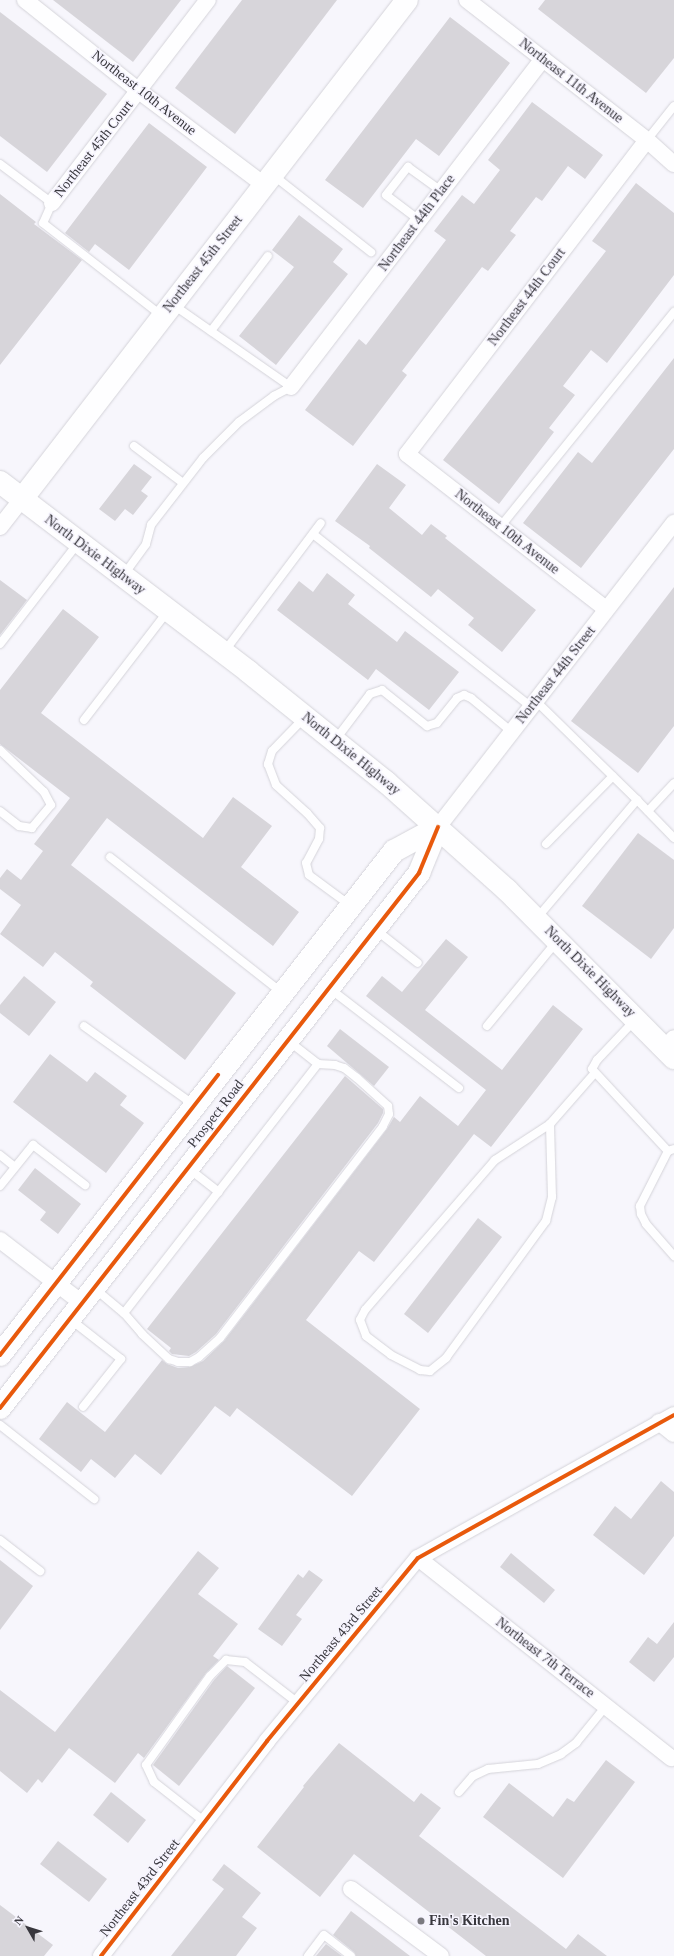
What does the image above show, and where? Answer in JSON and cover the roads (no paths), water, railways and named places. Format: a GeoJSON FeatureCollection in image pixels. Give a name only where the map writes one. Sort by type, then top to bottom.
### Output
{"type":"FeatureCollection","features":[{"type":"Feature","properties":{"kind":"main road","name":"Northeast 45th Street"},"geometry":{"type":"LineString","coordinates":[[22,499],[407,0]]}},
{"type":"Feature","properties":{"kind":"main road","name":"North Dixie Highway"},"geometry":{"type":"LineString","coordinates":[[0,482],[223,652],[335,740],[438,827],[537,919],[636,1019],[671,1048]]}},
{"type":"Feature","properties":{"kind":"main road","name":"Prospect Road"},"geometry":{"type":"LineString","coordinates":[[0,1355],[394,851],[438,827]]}},
{"type":"Feature","properties":{"kind":"main road","name":"Prospect Road"},"geometry":{"type":"LineString","coordinates":[[0,1408],[419,873],[438,827]]}},
{"type":"Feature","properties":{"kind":"street","name":"Northeast 10th Avenue"},"geometry":{"type":"LineString","coordinates":[[25,0],[139,91],[268,180]]}},
{"type":"Feature","properties":{"kind":"street","name":"Northeast 45th Court"},"geometry":{"type":"LineString","coordinates":[[52,203],[208,0]]}},
{"type":"Feature","properties":{"kind":"street","name":"Northeast 11th Avenue"},"geometry":{"type":"LineString","coordinates":[[467,0],[647,140],[674,164]]}},
{"type":"Feature","properties":{"kind":"street","name":"Northeast 44th Place"},"geometry":{"type":"LineString","coordinates":[[291,387],[543,59]]}},
{"type":"Feature","properties":{"kind":"street","name":"Northeast 44th Court"},"geometry":{"type":"LineString","coordinates":[[407,454],[647,140]]}},
{"type":"Feature","properties":{"kind":"street","name":"Northeast 10th Avenue"},"geometry":{"type":"LineString","coordinates":[[407,454],[606,609]]}},
{"type":"Feature","properties":{"kind":"street","name":"Northeast 45th Street"},"geometry":{"type":"LineString","coordinates":[[0,527],[22,499]]}},
{"type":"Feature","properties":{"kind":"street","name":"Northeast 44th Street"},"geometry":{"type":"LineString","coordinates":[[438,827],[674,523]]}},
{"type":"Feature","properties":{"kind":"street"},"geometry":{"type":"LineString","coordinates":[[0,1240],[82,1303]]}},
{"type":"Feature","properties":{"kind":"street","name":"Northeast 43rd Street"},"geometry":{"type":"LineString","coordinates":[[101,1956],[298,1703],[418,1558],[659,1422],[674,1415]]}},
{"type":"Feature","properties":{"kind":"street"},"geometry":{"type":"LineString","coordinates":[[659,1422],[674,1434]]}},
{"type":"Feature","properties":{"kind":"street","name":"Northeast 7th Terrace"},"geometry":{"type":"LineString","coordinates":[[418,1558],[671,1758]]}},
{"type":"Feature","properties":{"kind":"street"},"geometry":{"type":"LineString","coordinates":[[351,1888],[441,1956]]}},
{"type":"Feature","properties":{"kind":"lane"},"geometry":{"type":"LineString","coordinates":[[647,140],[674,106]]}},
{"type":"Feature","properties":{"kind":"lane"},"geometry":{"type":"LineString","coordinates":[[0,164],[52,203],[43,223],[168,310],[211,331],[291,387],[274,396],[239,422],[203,458],[151,525],[146,544],[122,576]]}},
{"type":"Feature","properties":{"kind":"lane"},"geometry":{"type":"LineString","coordinates":[[419,220],[386,195],[408,167],[441,191]]}},
{"type":"Feature","properties":{"kind":"lane"},"geometry":{"type":"LineString","coordinates":[[268,180],[371,252]]}},
{"type":"Feature","properties":{"kind":"lane"},"geometry":{"type":"LineString","coordinates":[[211,331],[268,256]]}},
{"type":"Feature","properties":{"kind":"lane"},"geometry":{"type":"LineString","coordinates":[[500,527],[674,312]]}},
{"type":"Feature","properties":{"kind":"lane"},"geometry":{"type":"LineString","coordinates":[[134,446],[183,483]]}},
{"type":"Feature","properties":{"kind":"lane"},"geometry":{"type":"LineString","coordinates":[[223,652],[321,523]]}},
{"type":"Feature","properties":{"kind":"lane"},"geometry":{"type":"LineString","coordinates":[[313,534],[533,704],[613,776],[674,838]]}},
{"type":"Feature","properties":{"kind":"lane"},"geometry":{"type":"LineString","coordinates":[[0,644],[78,542]]}},
{"type":"Feature","properties":{"kind":"lane"},"geometry":{"type":"LineString","coordinates":[[84,720],[168,611]]}},
{"type":"Feature","properties":{"kind":"lane"},"geometry":{"type":"LineString","coordinates":[[335,740],[370,694],[382,690],[427,726],[437,723],[457,698],[464,695],[471,698],[512,732]]}},
{"type":"Feature","properties":{"kind":"lane"},"geometry":{"type":"LineString","coordinates":[[305,716],[272,751],[268,764],[276,785],[307,813],[320,828],[319,839],[306,863],[309,875],[351,906]]}},
{"type":"Feature","properties":{"kind":"lane"},"geometry":{"type":"LineString","coordinates":[[0,750],[44,792],[51,805],[32,828],[19,826],[0,811]]}},
{"type":"Feature","properties":{"kind":"lane"},"geometry":{"type":"LineString","coordinates":[[546,844],[613,776]]}},
{"type":"Feature","properties":{"kind":"lane"},"geometry":{"type":"LineString","coordinates":[[648,811],[674,783]]}},
{"type":"Feature","properties":{"kind":"lane"},"geometry":{"type":"LineString","coordinates":[[537,919],[637,800]]}},
{"type":"Feature","properties":{"kind":"lane"},"geometry":{"type":"LineString","coordinates":[[110,857],[283,993]]}},
{"type":"Feature","properties":{"kind":"lane"},"geometry":{"type":"LineString","coordinates":[[375,929],[418,963]]}},
{"type":"Feature","properties":{"kind":"lane"},"geometry":{"type":"LineString","coordinates":[[486,1026],[558,940]]}},
{"type":"Feature","properties":{"kind":"lane"},"geometry":{"type":"LineString","coordinates":[[329,988],[459,1088]]}},
{"type":"Feature","properties":{"kind":"lane"},"geometry":{"type":"LineString","coordinates":[[636,1019],[597,1060],[592,1069],[594,1074],[671,1150],[640,1206],[641,1214],[646,1224],[674,1256]]}},
{"type":"Feature","properties":{"kind":"lane"},"geometry":{"type":"LineString","coordinates":[[84,1026],[195,1105]]}},
{"type":"Feature","properties":{"kind":"lane"},"geometry":{"type":"LineString","coordinates":[[82,1303],[124,1313],[160,1352],[169,1359],[178,1362],[190,1362],[199,1358],[220,1338],[383,1126],[389,1114],[388,1106],[380,1097],[344,1068],[335,1065],[318,1064],[288,1040]]}},
{"type":"Feature","properties":{"kind":"lane"},"geometry":{"type":"LineString","coordinates":[[124,1313],[318,1064]]}},
{"type":"Feature","properties":{"kind":"lane"},"geometry":{"type":"LineString","coordinates":[[550,1124],[552,1197],[546,1221],[446,1358],[430,1371],[420,1370],[391,1355],[366,1336],[360,1320],[365,1310],[494,1160],[550,1124],[594,1074]]}},
{"type":"Feature","properties":{"kind":"lane"},"geometry":{"type":"LineString","coordinates":[[0,1186],[34,1144],[85,1185]]}},
{"type":"Feature","properties":{"kind":"lane"},"geometry":{"type":"LineString","coordinates":[[0,1155],[15,1167]]}},
{"type":"Feature","properties":{"kind":"lane"},"geometry":{"type":"LineString","coordinates":[[188,1168],[219,1192]]}},
{"type":"Feature","properties":{"kind":"lane"},"geometry":{"type":"LineString","coordinates":[[82,1303],[122,1359],[83,1407]]}},
{"type":"Feature","properties":{"kind":"lane"},"geometry":{"type":"LineString","coordinates":[[0,1425],[94,1499]]}},
{"type":"Feature","properties":{"kind":"lane"},"geometry":{"type":"LineString","coordinates":[[0,1540],[40,1571]]}},
{"type":"Feature","properties":{"kind":"lane"},"geometry":{"type":"LineString","coordinates":[[205,1822],[154,1782],[146,1765],[210,1676],[226,1660],[245,1662],[298,1703]]}},
{"type":"Feature","properties":{"kind":"lane"},"geometry":{"type":"LineString","coordinates":[[459,1792],[473,1776],[488,1769],[538,1764],[561,1754],[576,1743],[606,1706]]}},
{"type":"Feature","properties":{"kind":"lane"},"geometry":{"type":"LineString","coordinates":[[308,1956],[324,1935],[351,1956]]}},
{"type":"Feature","properties":{"kind":"place","name":"Fin's Kitchen"},"geometry":{"type":"Point","coordinates":[421,1921]}}]}
